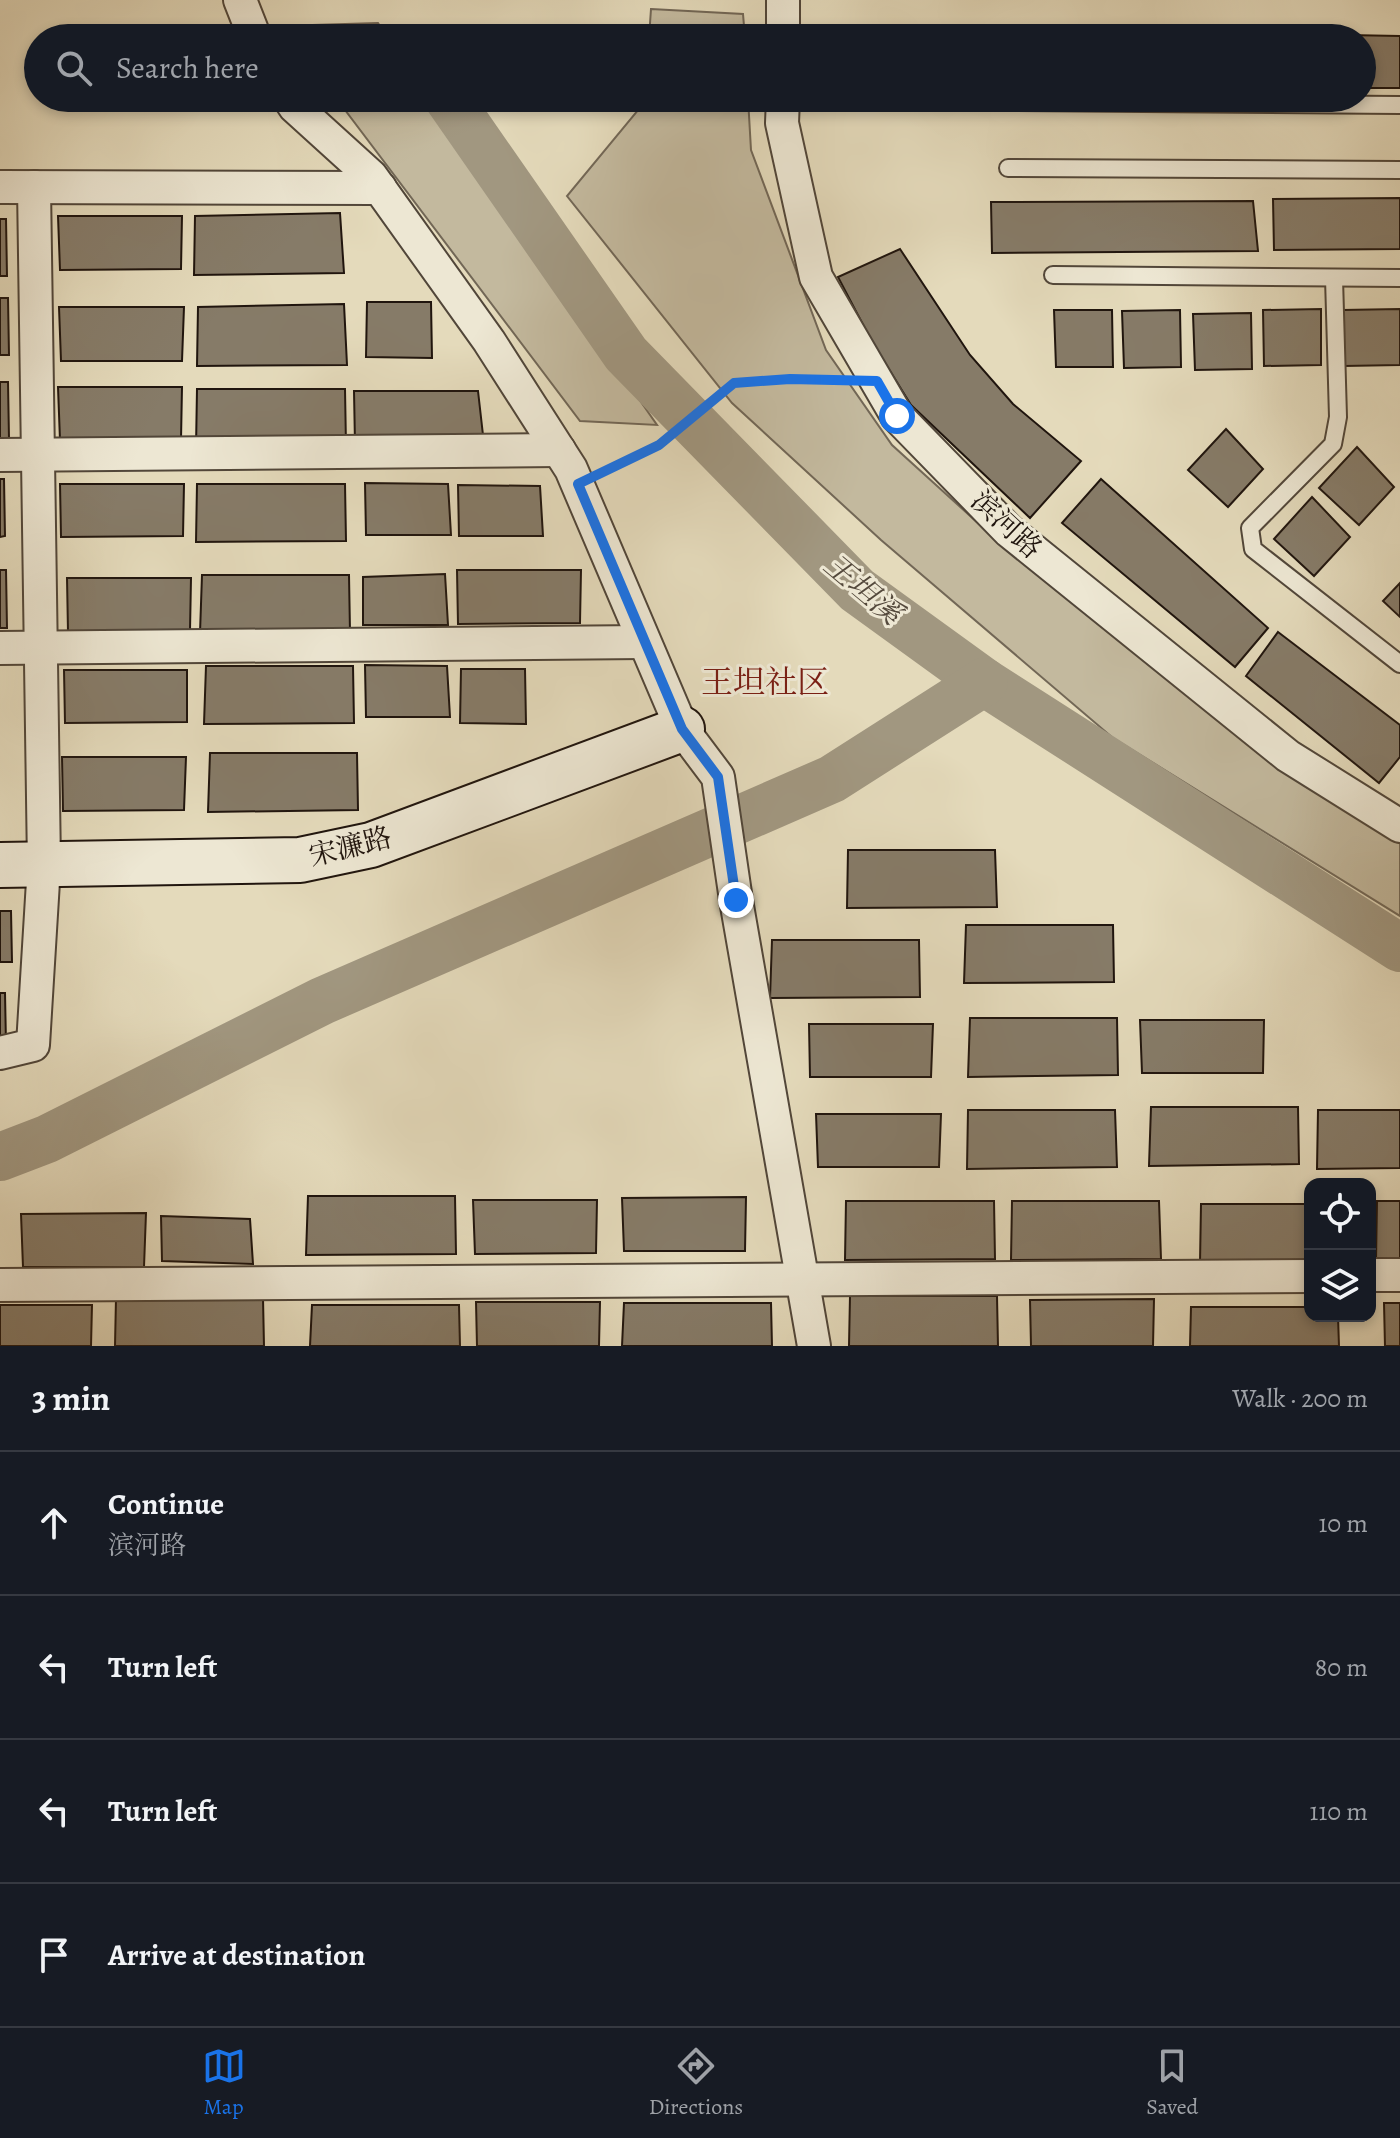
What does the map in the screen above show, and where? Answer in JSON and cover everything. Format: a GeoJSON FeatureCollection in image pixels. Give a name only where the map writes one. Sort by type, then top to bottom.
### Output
{"type":"FeatureCollection","features":[{"type":"Feature","properties":{"kind":"street"},"geometry":{"type":"LineString","coordinates":[[240,0],[249,24]]}},
{"type":"Feature","properties":{"kind":"street"},"geometry":{"type":"LineString","coordinates":[[783,0],[783,24]]}},
{"type":"Feature","properties":{"kind":"street"},"geometry":{"type":"LineString","coordinates":[[301,112],[371,176],[489,341],[559,450],[578,484],[682,729],[718,777],[814,1346]]}},
{"type":"Feature","properties":{"kind":"street","name":"滨河路"},"geometry":{"type":"LineString","coordinates":[[782,112],[782,123],[816,277],[897,416],[1009,531],[1288,756],[1400,826]]}},
{"type":"Feature","properties":{"kind":"street"},"geometry":{"type":"LineString","coordinates":[[0,187],[380,188]]}},
{"type":"Feature","properties":{"kind":"street"},"geometry":{"type":"LineString","coordinates":[[0,1053],[33,1045],[44,865],[34,187]]}},
{"type":"Feature","properties":{"kind":"street"},"geometry":{"type":"LineString","coordinates":[[0,455],[559,450]]}},
{"type":"Feature","properties":{"kind":"street"},"geometry":{"type":"LineString","coordinates":[[0,648],[644,642]]}},
{"type":"Feature","properties":{"kind":"street","name":"宋濂路"},"geometry":{"type":"LineString","coordinates":[[0,865],[300,860],[371,845],[682,729]]}},
{"type":"Feature","properties":{"kind":"street"},"geometry":{"type":"LineString","coordinates":[[1376,1275],[1400,1275]]}},
{"type":"Feature","properties":{"kind":"street"},"geometry":{"type":"LineString","coordinates":[[0,1285],[1304,1276]]}},
{"type":"Feature","properties":{"kind":"lane"},"geometry":{"type":"LineString","coordinates":[[1376,105],[1400,105]]}},
{"type":"Feature","properties":{"kind":"lane"},"geometry":{"type":"LineString","coordinates":[[1008,168],[1400,170]]}},
{"type":"Feature","properties":{"kind":"lane"},"geometry":{"type":"LineString","coordinates":[[1053,275],[1400,278]]}},
{"type":"Feature","properties":{"kind":"lane"},"geometry":{"type":"LineString","coordinates":[[1334,278],[1338,417],[1333,444],[1250,528],[1253,549],[1400,664]]}},
{"type":"Feature","properties":{"kind":"path"},"geometry":{"type":"LineString","coordinates":[[578,484],[659,445],[734,383],[790,379],[877,381]]}},
{"type":"Feature","properties":{"kind":"shaded area"},"geometry":{"type":"Polygon","coordinates":[[[651,9],[743,14],[744,24],[650,24],[651,9]]]}},
{"type":"Feature","properties":{"kind":"shaded area"},"geometry":{"type":"Polygon","coordinates":[[[347,112],[440,112],[657,425],[580,421],[347,112]]]}},
{"type":"Feature","properties":{"kind":"shaded area"},"geometry":{"type":"Polygon","coordinates":[[[637,112],[749,112],[751,150],[826,350],[892,445],[1001,544],[1303,785],[1400,843],[1400,916],[1113,738],[881,540],[732,403],[567,196],[637,112]]]}},
{"type":"Feature","properties":{"kind":"building"},"geometry":{"type":"Polygon","coordinates":[[[1376,36],[1400,36],[1400,88],[1376,88],[1376,36]]]}},
{"type":"Feature","properties":{"kind":"building"},"geometry":{"type":"Polygon","coordinates":[[[1400,198],[1400,249],[1274,250],[1273,199],[1400,198]]]}},
{"type":"Feature","properties":{"kind":"building"},"geometry":{"type":"Polygon","coordinates":[[[1253,201],[1258,251],[992,253],[991,202],[1253,201]]]}},
{"type":"Feature","properties":{"kind":"building"},"geometry":{"type":"Polygon","coordinates":[[[340,213],[344,273],[194,275],[195,216],[340,213]]]}},
{"type":"Feature","properties":{"kind":"building"},"geometry":{"type":"Polygon","coordinates":[[[58,216],[182,216],[181,269],[60,270],[58,216]]]}},
{"type":"Feature","properties":{"kind":"building"},"geometry":{"type":"Polygon","coordinates":[[[0,219],[6,219],[7,276],[0,276],[0,219]]]}},
{"type":"Feature","properties":{"kind":"building"},"geometry":{"type":"Polygon","coordinates":[[[900,249],[970,355],[1013,404],[1081,461],[1030,518],[911,405],[872,342],[838,277],[900,249]]]}},
{"type":"Feature","properties":{"kind":"building"},"geometry":{"type":"Polygon","coordinates":[[[0,298],[8,298],[9,355],[0,355],[0,298]]]}},
{"type":"Feature","properties":{"kind":"building"},"geometry":{"type":"Polygon","coordinates":[[[367,302],[431,302],[432,358],[366,357],[367,302]]]}},
{"type":"Feature","properties":{"kind":"building"},"geometry":{"type":"Polygon","coordinates":[[[344,304],[347,365],[197,366],[198,307],[344,304]]]}},
{"type":"Feature","properties":{"kind":"building"},"geometry":{"type":"Polygon","coordinates":[[[59,307],[184,307],[182,361],[61,361],[59,307]]]}},
{"type":"Feature","properties":{"kind":"building"},"geometry":{"type":"Polygon","coordinates":[[[1321,309],[1321,365],[1264,366],[1263,310],[1321,309]]]}},
{"type":"Feature","properties":{"kind":"building"},"geometry":{"type":"Polygon","coordinates":[[[1400,309],[1400,365],[1344,366],[1343,310],[1400,309]]]}},
{"type":"Feature","properties":{"kind":"building"},"geometry":{"type":"Polygon","coordinates":[[[1054,310],[1112,310],[1113,367],[1056,367],[1054,310]]]}},
{"type":"Feature","properties":{"kind":"building"},"geometry":{"type":"Polygon","coordinates":[[[1180,310],[1181,367],[1124,368],[1122,311],[1180,310]]]}},
{"type":"Feature","properties":{"kind":"building"},"geometry":{"type":"Polygon","coordinates":[[[1251,313],[1252,369],[1195,370],[1193,314],[1251,313]]]}},
{"type":"Feature","properties":{"kind":"building"},"geometry":{"type":"Polygon","coordinates":[[[0,382],[8,382],[9,439],[0,439],[0,382]]]}},
{"type":"Feature","properties":{"kind":"building"},"geometry":{"type":"Polygon","coordinates":[[[58,387],[182,387],[181,440],[60,440],[58,387]]]}},
{"type":"Feature","properties":{"kind":"building"},"geometry":{"type":"Polygon","coordinates":[[[197,389],[345,389],[346,446],[196,448],[197,389]]]}},
{"type":"Feature","properties":{"kind":"building"},"geometry":{"type":"Polygon","coordinates":[[[354,391],[478,391],[484,444],[355,444],[354,391]]]}},
{"type":"Feature","properties":{"kind":"building"},"geometry":{"type":"Polygon","coordinates":[[[1226,429],[1263,469],[1228,507],[1188,470],[1226,429]]]}},
{"type":"Feature","properties":{"kind":"building"},"geometry":{"type":"Polygon","coordinates":[[[1357,447],[1394,487],[1359,525],[1319,488],[1357,447]]]}},
{"type":"Feature","properties":{"kind":"building"},"geometry":{"type":"Polygon","coordinates":[[[0,479],[4,479],[5,536],[0,537],[0,479]]]}},
{"type":"Feature","properties":{"kind":"building"},"geometry":{"type":"Polygon","coordinates":[[[1101,479],[1268,628],[1235,667],[1062,523],[1101,479]]]}},
{"type":"Feature","properties":{"kind":"building"},"geometry":{"type":"Polygon","coordinates":[[[365,483],[448,484],[451,535],[366,535],[365,483]]]}},
{"type":"Feature","properties":{"kind":"building"},"geometry":{"type":"Polygon","coordinates":[[[60,484],[184,484],[183,536],[61,537],[60,484]]]}},
{"type":"Feature","properties":{"kind":"building"},"geometry":{"type":"Polygon","coordinates":[[[197,484],[345,484],[346,541],[196,542],[197,484]]]}},
{"type":"Feature","properties":{"kind":"building"},"geometry":{"type":"Polygon","coordinates":[[[458,485],[540,486],[543,536],[459,536],[458,485]]]}},
{"type":"Feature","properties":{"kind":"building"},"geometry":{"type":"Polygon","coordinates":[[[1312,497],[1350,537],[1314,576],[1274,539],[1312,497]]]}},
{"type":"Feature","properties":{"kind":"building"},"geometry":{"type":"Polygon","coordinates":[[[0,570],[6,570],[7,628],[0,628],[0,570]]]}},
{"type":"Feature","properties":{"kind":"building"},"geometry":{"type":"Polygon","coordinates":[[[457,570],[581,570],[580,623],[458,624],[457,570]]]}},
{"type":"Feature","properties":{"kind":"building"},"geometry":{"type":"Polygon","coordinates":[[[445,574],[448,625],[363,625],[363,577],[445,574]]]}},
{"type":"Feature","properties":{"kind":"building"},"geometry":{"type":"Polygon","coordinates":[[[202,575],[349,575],[350,632],[200,633],[202,575]]]}},
{"type":"Feature","properties":{"kind":"building"},"geometry":{"type":"Polygon","coordinates":[[[67,578],[191,578],[190,631],[68,632],[67,578]]]}},
{"type":"Feature","properties":{"kind":"building"},"geometry":{"type":"Polygon","coordinates":[[[1400,583],[1400,617],[1383,601],[1400,583]]]}},
{"type":"Feature","properties":{"kind":"building"},"geometry":{"type":"Polygon","coordinates":[[[1278,632],[1400,725],[1400,757],[1379,783],[1246,676],[1278,632]]]}},
{"type":"Feature","properties":{"kind":"building"},"geometry":{"type":"Polygon","coordinates":[[[365,665],[447,666],[450,717],[366,717],[365,665]]]}},
{"type":"Feature","properties":{"kind":"building"},"geometry":{"type":"Polygon","coordinates":[[[206,666],[353,666],[354,723],[204,724],[206,666]]]}},
{"type":"Feature","properties":{"kind":"building"},"geometry":{"type":"Polygon","coordinates":[[[461,669],[525,669],[526,724],[460,723],[461,669]]]}},
{"type":"Feature","properties":{"kind":"building"},"geometry":{"type":"Polygon","coordinates":[[[64,670],[187,670],[187,722],[65,723],[64,670]]]}},
{"type":"Feature","properties":{"kind":"building"},"geometry":{"type":"Polygon","coordinates":[[[210,753],[357,753],[358,810],[208,812],[210,753]]]}},
{"type":"Feature","properties":{"kind":"building"},"geometry":{"type":"Polygon","coordinates":[[[62,757],[186,757],[184,810],[63,811],[62,757]]]}},
{"type":"Feature","properties":{"kind":"building"},"geometry":{"type":"Polygon","coordinates":[[[848,850],[995,850],[997,907],[847,908],[848,850]]]}},
{"type":"Feature","properties":{"kind":"building"},"geometry":{"type":"Polygon","coordinates":[[[0,911],[11,911],[12,962],[0,962],[0,911]]]}},
{"type":"Feature","properties":{"kind":"building"},"geometry":{"type":"Polygon","coordinates":[[[966,925],[1113,925],[1114,982],[964,983],[966,925]]]}},
{"type":"Feature","properties":{"kind":"building"},"geometry":{"type":"Polygon","coordinates":[[[772,940],[919,940],[920,997],[770,998],[772,940]]]}},
{"type":"Feature","properties":{"kind":"building"},"geometry":{"type":"Polygon","coordinates":[[[0,993],[5,993],[6,1044],[0,1044],[0,993]]]}},
{"type":"Feature","properties":{"kind":"building"},"geometry":{"type":"Polygon","coordinates":[[[970,1018],[1117,1018],[1118,1075],[968,1077],[970,1018]]]}},
{"type":"Feature","properties":{"kind":"building"},"geometry":{"type":"Polygon","coordinates":[[[1140,1020],[1264,1020],[1263,1073],[1142,1073],[1140,1020]]]}},
{"type":"Feature","properties":{"kind":"building"},"geometry":{"type":"Polygon","coordinates":[[[809,1024],[933,1024],[931,1077],[810,1077],[809,1024]]]}},
{"type":"Feature","properties":{"kind":"building"},"geometry":{"type":"Polygon","coordinates":[[[1151,1107],[1298,1107],[1299,1164],[1149,1166],[1151,1107]]]}},
{"type":"Feature","properties":{"kind":"building"},"geometry":{"type":"Polygon","coordinates":[[[968,1110],[1115,1110],[1117,1167],[967,1169],[968,1110]]]}},
{"type":"Feature","properties":{"kind":"building"},"geometry":{"type":"Polygon","coordinates":[[[1318,1110],[1400,1110],[1400,1168],[1317,1169],[1318,1110]]]}},
{"type":"Feature","properties":{"kind":"building"},"geometry":{"type":"Polygon","coordinates":[[[816,1114],[941,1114],[939,1167],[818,1167],[816,1114]]]}},
{"type":"Feature","properties":{"kind":"building"},"geometry":{"type":"Polygon","coordinates":[[[308,1196],[455,1196],[456,1254],[306,1255],[308,1196]]]}},
{"type":"Feature","properties":{"kind":"building"},"geometry":{"type":"Polygon","coordinates":[[[746,1197],[745,1251],[624,1251],[622,1198],[746,1197]]]}},
{"type":"Feature","properties":{"kind":"building"},"geometry":{"type":"Polygon","coordinates":[[[473,1200],[597,1200],[596,1253],[475,1254],[473,1200]]]}},
{"type":"Feature","properties":{"kind":"building"},"geometry":{"type":"Polygon","coordinates":[[[846,1201],[994,1201],[995,1259],[845,1260],[846,1201]]]}},
{"type":"Feature","properties":{"kind":"building"},"geometry":{"type":"Polygon","coordinates":[[[1012,1201],[1159,1201],[1161,1259],[1011,1260],[1012,1201]]]}},
{"type":"Feature","properties":{"kind":"building"},"geometry":{"type":"Polygon","coordinates":[[[1377,1201],[1400,1201],[1400,1260],[1376,1260],[1377,1201]]]}},
{"type":"Feature","properties":{"kind":"building"},"geometry":{"type":"Polygon","coordinates":[[[1201,1204],[1304,1204],[1304,1262],[1200,1263],[1201,1204]]]}},
{"type":"Feature","properties":{"kind":"building"},"geometry":{"type":"Polygon","coordinates":[[[146,1213],[144,1267],[23,1267],[21,1214],[146,1213]]]}},
{"type":"Feature","properties":{"kind":"building"},"geometry":{"type":"Polygon","coordinates":[[[161,1216],[250,1219],[253,1264],[162,1261],[161,1216]]]}},
{"type":"Feature","properties":{"kind":"building"},"geometry":{"type":"Polygon","coordinates":[[[850,1296],[997,1296],[998,1346],[849,1346],[850,1296]]]}},
{"type":"Feature","properties":{"kind":"building"},"geometry":{"type":"Polygon","coordinates":[[[116,1298],[263,1298],[264,1346],[115,1346],[116,1298]]]}},
{"type":"Feature","properties":{"kind":"building"},"geometry":{"type":"Polygon","coordinates":[[[1154,1299],[1153,1346],[1031,1346],[1030,1300],[1154,1299]]]}},
{"type":"Feature","properties":{"kind":"building"},"geometry":{"type":"Polygon","coordinates":[[[476,1302],[600,1302],[599,1346],[477,1346],[476,1302]]]}},
{"type":"Feature","properties":{"kind":"building"},"geometry":{"type":"Polygon","coordinates":[[[624,1303],[771,1303],[772,1346],[622,1346],[624,1303]]]}},
{"type":"Feature","properties":{"kind":"building"},"geometry":{"type":"Polygon","coordinates":[[[1384,1303],[1400,1303],[1400,1346],[1385,1346],[1384,1303]]]}},
{"type":"Feature","properties":{"kind":"building"},"geometry":{"type":"Polygon","coordinates":[[[0,1305],[92,1305],[91,1346],[0,1346],[0,1305]]]}},
{"type":"Feature","properties":{"kind":"building"},"geometry":{"type":"Polygon","coordinates":[[[312,1305],[459,1305],[460,1346],[310,1346],[312,1305]]]}},
{"type":"Feature","properties":{"kind":"building"},"geometry":{"type":"Polygon","coordinates":[[[1191,1307],[1304,1307],[1304,1322],[1338,1322],[1339,1346],[1190,1346],[1191,1307]]]}},
{"type":"Feature","properties":{"kind":"waterway","name":"王坦溪"},"geometry":{"type":"LineString","coordinates":[[458,112],[626,354],[857,590],[984,682],[1400,948]]}},
{"type":"Feature","properties":{"kind":"waterway"},"geometry":{"type":"LineString","coordinates":[[0,1157],[47,1139],[322,1001],[832,779],[984,682]]}},
{"type":"Feature","properties":{"kind":"district","name":"王坦社区"},"geometry":{"type":"Point","coordinates":[765,682]}},
{"type":"Feature","properties":{"kind":"route"},"geometry":{"type":"LineString","coordinates":[[736,900],[718,777],[682,729],[578,484],[659,445],[734,383],[790,379],[877,381],[897,416]]}}]}
